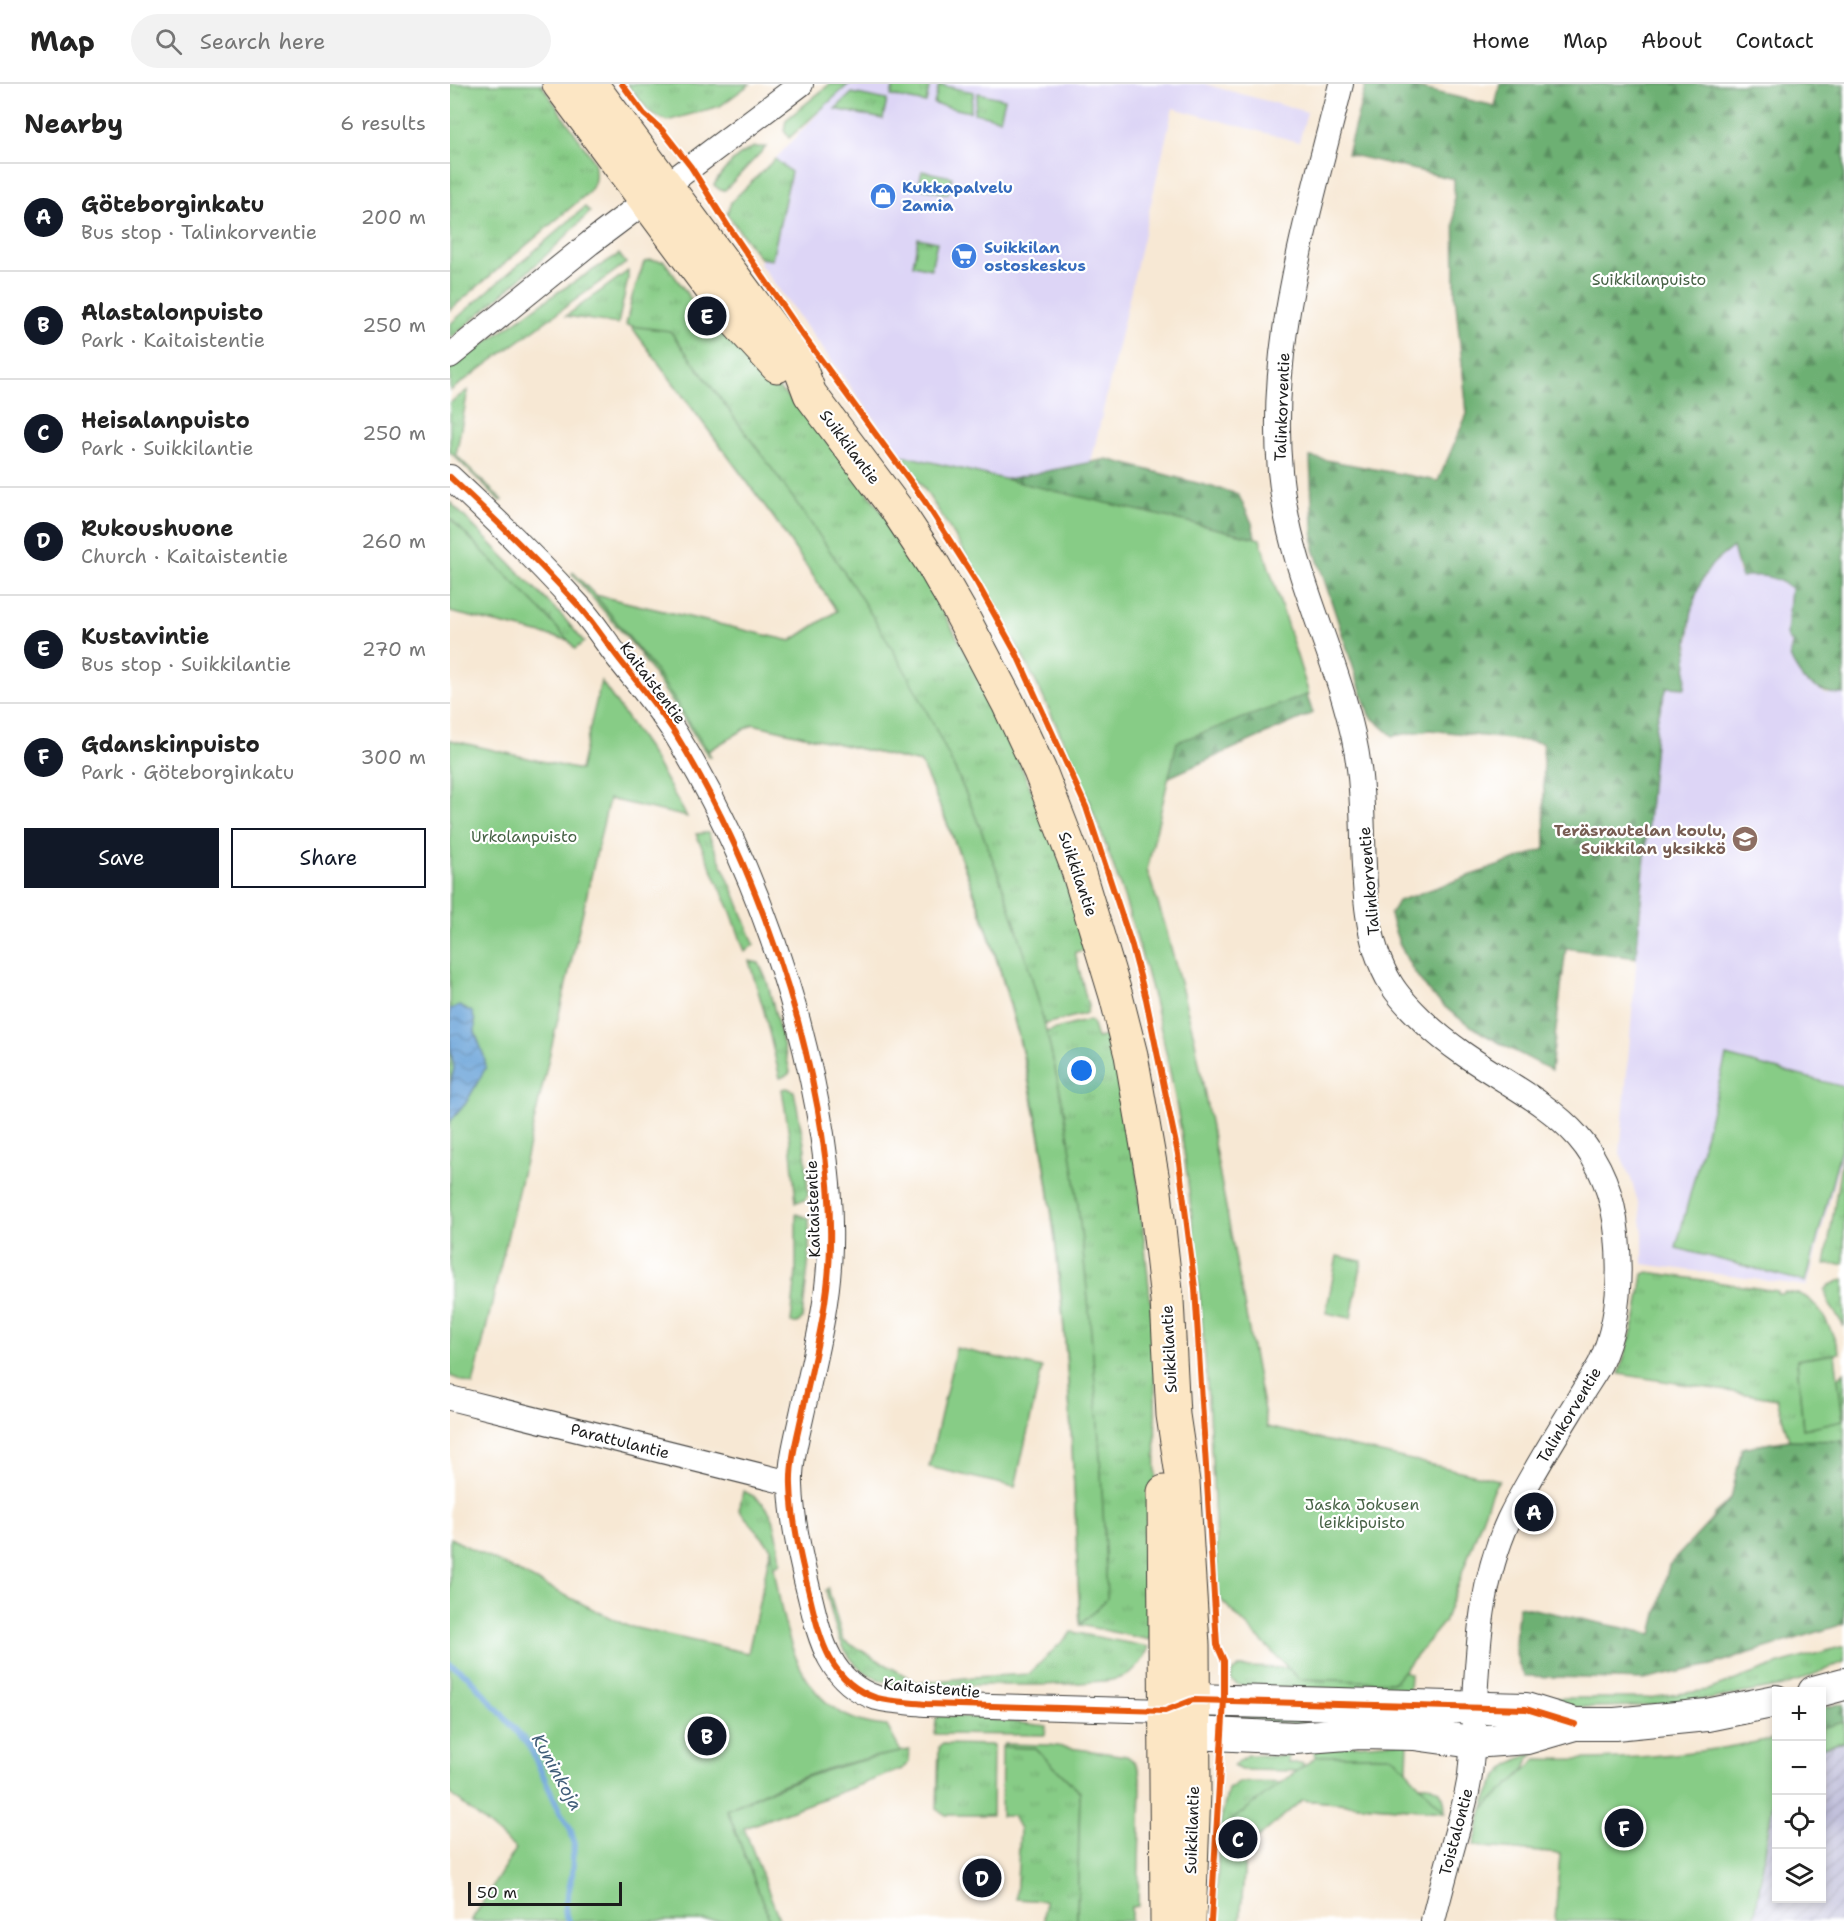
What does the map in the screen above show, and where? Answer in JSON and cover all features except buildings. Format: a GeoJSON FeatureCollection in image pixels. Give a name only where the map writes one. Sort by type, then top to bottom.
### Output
{"type":"FeatureCollection","features":[{"type":"Feature","properties":{"kind":"main road","name":"Suikkilantie"},"geometry":{"type":"LineString","coordinates":[[559,84],[656,193]]}},
{"type":"Feature","properties":{"kind":"main road","name":"Suikkilantie"},"geometry":{"type":"LineString","coordinates":[[591,84],[733,318],[790,381],[810,394],[897,510],[959,610],[1003,692],[1040,771],[1076,864],[1116,996],[1131,1055],[1147,1138],[1167,1300],[1173,1415],[1184,1482],[1190,1583],[1179,1706],[1167,1921]]}},
{"type":"Feature","properties":{"kind":"main road","name":"Suikkilantie"},"geometry":{"type":"LineString","coordinates":[[1179,1706],[1193,1733],[1189,1921]]}},
{"type":"Feature","properties":{"kind":"street"},"geometry":{"type":"LineString","coordinates":[[450,356],[656,193],[801,84]]}},
{"type":"Feature","properties":{"kind":"street","name":"Talinkorventie"},"geometry":{"type":"LineString","coordinates":[[1341,84],[1300,249],[1282,357],[1277,435],[1286,514],[1296,560],[1353,732],[1363,805],[1365,873],[1369,912],[1375,943],[1391,985],[1433,1030],[1461,1052],[1553,1112],[1578,1137],[1597,1162],[1605,1180],[1612,1203],[1617,1235],[1615,1306],[1610,1336],[1599,1365],[1513,1512],[1496,1554],[1485,1592],[1479,1630],[1473,1742]]}},
{"type":"Feature","properties":{"kind":"street","name":"Kaitaistentie"},"geometry":{"type":"LineString","coordinates":[[450,477],[578,604],[674,733],[714,801],[753,886],[775,947],[798,1021],[812,1083],[828,1178],[830,1247],[825,1307],[796,1441],[790,1483],[797,1538],[818,1632],[830,1662],[855,1688],[874,1697],[888,1700],[926,1704],[1179,1706]]}},
{"type":"Feature","properties":{"kind":"street","name":"Parattulantie"},"geometry":{"type":"LineString","coordinates":[[450,1398],[790,1483]]}},
{"type":"Feature","properties":{"kind":"street"},"geometry":{"type":"LineString","coordinates":[[1826,1689],[1844,1684]]}},
{"type":"Feature","properties":{"kind":"street"},"geometry":{"type":"LineString","coordinates":[[1193,1733],[1295,1738],[1360,1733],[1414,1734],[1473,1742],[1527,1738],[1575,1724],[1665,1720],[1772,1702]]}},
{"type":"Feature","properties":{"kind":"street"},"geometry":{"type":"LineString","coordinates":[[1179,1706],[1526,1709],[1575,1724]]}},
{"type":"Feature","properties":{"kind":"street","name":"Toistalontie"},"geometry":{"type":"LineString","coordinates":[[1433,1921],[1470,1782],[1473,1742]]}},
{"type":"Feature","properties":{"kind":"shaded area"},"geometry":{"type":"Polygon","coordinates":[[[846,84],[1204,84],[1307,112],[1299,142],[1173,108],[1083,497],[901,455],[760,264],[775,159],[846,84]]]}},
{"type":"Feature","properties":{"kind":"shaded area","name":"Teräsrautelan koulu, Suikkilan yksikkö"},"geometry":{"type":"Polygon","coordinates":[[[1733,547],[1738,573],[1768,576],[1781,580],[1791,588],[1788,638],[1792,643],[1790,655],[1802,679],[1826,694],[1844,694],[1844,1145],[1807,1286],[1643,1264],[1643,1233],[1639,1205],[1620,1154],[1657,720],[1667,686],[1685,688],[1692,608],[1697,589],[1712,565],[1733,547]]]}},
{"type":"Feature","properties":{"kind":"shaded area"},"geometry":{"type":"Polygon","coordinates":[[[1844,1742],[1844,1921],[1754,1921],[1772,1808],[1772,1903],[1826,1903],[1826,1746],[1844,1742]]]}},
{"type":"Feature","properties":{"kind":"green space"},"geometry":{"type":"Polygon","coordinates":[[[450,84],[541,84],[594,161],[595,174],[593,186],[588,193],[450,310],[450,84]]]}},
{"type":"Feature","properties":{"kind":"green space"},"geometry":{"type":"Polygon","coordinates":[[[627,84],[750,84],[720,106],[667,121],[651,113],[627,84]]]}},
{"type":"Feature","properties":{"kind":"green space"},"geometry":{"type":"Polygon","coordinates":[[[830,84],[849,84],[789,138],[784,130],[786,120],[830,84]]]}},
{"type":"Feature","properties":{"kind":"green space"},"geometry":{"type":"Polygon","coordinates":[[[894,84],[930,84],[926,103],[891,96],[894,84]]]}},
{"type":"Feature","properties":{"kind":"green space","name":"Suikkilanpuisto"},"geometry":{"type":"Polygon","coordinates":[[[1366,84],[1401,84],[1495,106],[1500,84],[1844,84],[1844,694],[1826,692],[1802,679],[1791,660],[1792,643],[1787,634],[1791,588],[1767,577],[1741,577],[1733,547],[1713,563],[1703,579],[1692,608],[1685,688],[1667,687],[1657,720],[1636,958],[1566,948],[1551,1070],[1473,1027],[1431,994],[1414,972],[1401,946],[1390,915],[1398,901],[1545,849],[1543,743],[1430,730],[1393,736],[1369,715],[1314,549],[1310,457],[1438,481],[1467,414],[1455,295],[1454,179],[1347,154],[1366,84]]]}},
{"type":"Feature","properties":{"kind":"green space"},"geometry":{"type":"Polygon","coordinates":[[[939,85],[974,92],[970,112],[934,104],[939,85]]]}},
{"type":"Feature","properties":{"kind":"green space"},"geometry":{"type":"Polygon","coordinates":[[[852,93],[887,100],[883,119],[835,109],[852,93]]]}},
{"type":"Feature","properties":{"kind":"green space"},"geometry":{"type":"Polygon","coordinates":[[[978,93],[1005,99],[1000,119],[974,113],[978,93]]]}},
{"type":"Feature","properties":{"kind":"green space"},"geometry":{"type":"Polygon","coordinates":[[[754,147],[766,147],[725,190],[720,190],[714,185],[731,163],[754,147]]]}},
{"type":"Feature","properties":{"kind":"green space"},"geometry":{"type":"Polygon","coordinates":[[[775,159],[791,172],[772,260],[760,258],[727,214],[731,202],[775,159]]]}},
{"type":"Feature","properties":{"kind":"green space"},"geometry":{"type":"Polygon","coordinates":[[[922,171],[952,177],[948,194],[918,188],[922,171]]]}},
{"type":"Feature","properties":{"kind":"green space"},"geometry":{"type":"Polygon","coordinates":[[[585,207],[590,212],[573,229],[450,339],[450,324],[585,207]]]}},
{"type":"Feature","properties":{"kind":"green space"},"geometry":{"type":"Polygon","coordinates":[[[918,238],[937,242],[931,269],[913,265],[918,238]]]}},
{"type":"Feature","properties":{"kind":"green space"},"geometry":{"type":"Polygon","coordinates":[[[619,254],[626,263],[450,391],[450,369],[558,292],[619,254]]]}},
{"type":"Feature","properties":{"kind":"green space"},"geometry":{"type":"Polygon","coordinates":[[[664,261],[700,312],[695,317],[705,330],[711,326],[714,331],[719,328],[796,405],[851,469],[902,540],[990,695],[1058,851],[1085,950],[1075,952],[1088,1006],[1084,1014],[1017,1031],[975,895],[921,763],[753,724],[708,751],[711,757],[709,757],[638,651],[572,574],[573,572],[595,595],[791,641],[837,611],[774,518],[631,326],[626,325],[632,297],[644,262],[664,261]]]}},
{"type":"Feature","properties":{"kind":"green space"},"geometry":{"type":"Polygon","coordinates":[[[628,271],[618,324],[566,316],[628,271]]]}},
{"type":"Feature","properties":{"kind":"green space"},"geometry":{"type":"Polygon","coordinates":[[[631,326],[670,331],[793,498],[879,626],[905,671],[956,771],[1017,928],[1047,1036],[1065,1115],[1073,1165],[1091,1328],[1102,1483],[1107,1599],[1080,1625],[1068,1374],[1048,1186],[1029,1077],[991,940],[958,850],[921,763],[753,724],[708,751],[655,670],[595,595],[791,641],[837,611],[774,518],[631,326]]]}},
{"type":"Feature","properties":{"kind":"green space"},"geometry":{"type":"Polygon","coordinates":[[[468,390],[456,455],[502,500],[500,501],[450,452],[450,403],[468,390]]]}},
{"type":"Feature","properties":{"kind":"green space","name":"Jaska Jokusen leikkipuisto"},"geometry":{"type":"Polygon","coordinates":[[[901,455],[1260,539],[1309,694],[1177,742],[1147,870],[1165,925],[1194,1036],[1267,1427],[1499,1480],[1493,1489],[1444,1622],[1394,1682],[1299,1679],[1218,1597],[1207,1385],[1186,1168],[1160,1025],[1137,938],[1109,853],[1076,769],[1038,687],[997,608],[951,530],[901,455]]]}},
{"type":"Feature","properties":{"kind":"green space"},"geometry":{"type":"Polygon","coordinates":[[[1107,459],[1238,494],[1252,523],[1263,574],[1313,713],[1111,803],[938,493],[1107,459]]]}},
{"type":"Feature","properties":{"kind":"green space"},"geometry":{"type":"Polygon","coordinates":[[[450,502],[564,618],[584,642],[575,649],[568,640],[450,612],[450,502]]]}},
{"type":"Feature","properties":{"kind":"green space"},"geometry":{"type":"Polygon","coordinates":[[[450,518],[539,608],[568,640],[450,612],[450,518]]]}},
{"type":"Feature","properties":{"kind":"green space","name":"Urkolanpuisto"},"geometry":{"type":"Polygon","coordinates":[[[601,681],[647,747],[687,817],[609,799],[473,1385],[450,1376],[450,740],[580,770],[601,681]]]}},
{"type":"Feature","properties":{"kind":"green space"},"geometry":{"type":"Polygon","coordinates":[[[708,833],[754,944],[745,952],[731,912],[696,834],[708,833]]]}},
{"type":"Feature","properties":{"kind":"green space"},"geometry":{"type":"Polygon","coordinates":[[[749,961],[759,963],[767,981],[790,1072],[780,1078],[764,1011],[749,961]]]}},
{"type":"Feature","properties":{"kind":"green space"},"geometry":{"type":"Polygon","coordinates":[[[1089,1020],[1092,1022],[1097,1038],[1106,1036],[1115,1056],[1133,1133],[1155,1344],[1156,1528],[1150,1640],[1080,1625],[1070,1410],[1056,1248],[1043,1155],[1019,1039],[1089,1020]]]}},
{"type":"Feature","properties":{"kind":"green space"},"geometry":{"type":"Polygon","coordinates":[[[1726,1056],[1844,1087],[1844,1137],[1806,1282],[1676,1248],[1726,1056]]]}},
{"type":"Feature","properties":{"kind":"green space"},"geometry":{"type":"Polygon","coordinates":[[[787,1088],[794,1091],[805,1149],[808,1194],[805,1200],[796,1202],[782,1089],[787,1088]]]}},
{"type":"Feature","properties":{"kind":"green space"},"geometry":{"type":"Polygon","coordinates":[[[1844,1145],[1844,1264],[1825,1265],[1844,1145]]]}},
{"type":"Feature","properties":{"kind":"green space"},"geometry":{"type":"Polygon","coordinates":[[[796,1214],[809,1218],[809,1258],[802,1319],[797,1323],[791,1323],[796,1272],[796,1214]]]}},
{"type":"Feature","properties":{"kind":"green space"},"geometry":{"type":"Polygon","coordinates":[[[1337,1256],[1362,1261],[1351,1318],[1326,1313],[1337,1256]]]}},
{"type":"Feature","properties":{"kind":"green space"},"geometry":{"type":"Polygon","coordinates":[[[1648,1272],[1777,1291],[1777,1294],[1785,1292],[1797,1294],[1804,1296],[1817,1307],[1840,1353],[1797,1360],[1803,1428],[1843,1420],[1838,1379],[1844,1372],[1844,1448],[1842,1441],[1711,1665],[1703,1586],[1714,1514],[1731,1499],[1742,1448],[1789,1440],[1777,1399],[1619,1374],[1636,1318],[1643,1274],[1648,1272]]]}},
{"type":"Feature","properties":{"kind":"green space"},"geometry":{"type":"Polygon","coordinates":[[[1844,1279],[1844,1327],[1830,1305],[1825,1290],[1830,1285],[1844,1279]]]}},
{"type":"Feature","properties":{"kind":"green space"},"geometry":{"type":"Polygon","coordinates":[[[956,1348],[1042,1368],[1015,1487],[929,1467],[956,1348]]]}},
{"type":"Feature","properties":{"kind":"green space"},"geometry":{"type":"Polygon","coordinates":[[[1835,1354],[1843,1420],[1803,1429],[1797,1360],[1835,1354]]]}},
{"type":"Feature","properties":{"kind":"green space"},"geometry":{"type":"Polygon","coordinates":[[[1790,1440],[1842,1441],[1844,1448],[1844,1624],[1711,1665],[1644,1680],[1525,1676],[1520,1668],[1516,1651],[1519,1606],[1652,1634],[1669,1565],[1731,1499],[1742,1448],[1790,1440]]]}},
{"type":"Feature","properties":{"kind":"green space"},"geometry":{"type":"Polygon","coordinates":[[[743,1491],[754,1497],[769,1511],[776,1529],[781,1562],[777,1566],[767,1565],[771,1548],[739,1510],[743,1491]]]}},
{"type":"Feature","properties":{"kind":"green space"},"geometry":{"type":"Polygon","coordinates":[[[450,1538],[627,1626],[748,1653],[771,1548],[788,1636],[798,1663],[812,1687],[831,1706],[856,1720],[887,1726],[901,1752],[856,1761],[812,1774],[769,1790],[727,1810],[770,1921],[471,1921],[516,1849],[450,1793],[450,1538]]]}},
{"type":"Feature","properties":{"kind":"green space"},"geometry":{"type":"Polygon","coordinates":[[[828,1588],[843,1640],[918,1683],[1029,1674],[1072,1632],[1149,1647],[1143,1660],[1131,1673],[1109,1680],[1038,1685],[898,1685],[868,1674],[848,1655],[834,1624],[826,1590],[828,1588]]]}},
{"type":"Feature","properties":{"kind":"green space"},"geometry":{"type":"Polygon","coordinates":[[[1844,1646],[1844,1662],[1788,1685],[1711,1699],[1645,1706],[1565,1707],[1543,1698],[1648,1698],[1708,1690],[1779,1664],[1844,1646]]]}},
{"type":"Feature","properties":{"kind":"green space"},"geometry":{"type":"Polygon","coordinates":[[[1239,1667],[1402,1670],[1410,1674],[1409,1692],[1238,1685],[1231,1680],[1232,1672],[1239,1667]]]}},
{"type":"Feature","properties":{"kind":"green space"},"geometry":{"type":"Polygon","coordinates":[[[1844,1703],[1844,1742],[1826,1746],[1826,1707],[1844,1703]]]}},
{"type":"Feature","properties":{"kind":"green space"},"geometry":{"type":"Polygon","coordinates":[[[1230,1714],[1408,1718],[1408,1727],[1230,1722],[1230,1714]]]}},
{"type":"Feature","properties":{"kind":"green space"},"geometry":{"type":"Polygon","coordinates":[[[939,1716],[973,1717],[1046,1726],[1045,1735],[935,1734],[936,1719],[939,1716]]]}},
{"type":"Feature","properties":{"kind":"green space"},"geometry":{"type":"Polygon","coordinates":[[[1844,1722],[1844,1742],[1826,1746],[1826,1727],[1844,1722]]]}},
{"type":"Feature","properties":{"kind":"green space"},"geometry":{"type":"Polygon","coordinates":[[[1772,1739],[1772,1808],[1754,1921],[1555,1921],[1560,1854],[1474,1846],[1483,1809],[1537,1759],[1658,1756],[1772,1739]]]}},
{"type":"Feature","properties":{"kind":"green space"},"geometry":{"type":"Polygon","coordinates":[[[1408,1741],[1405,1772],[1315,1757],[1315,1748],[1408,1741]]]}},
{"type":"Feature","properties":{"kind":"green space"},"geometry":{"type":"Polygon","coordinates":[[[943,1744],[993,1745],[992,1815],[946,1815],[937,1809],[939,1747],[943,1744]]]}},
{"type":"Feature","properties":{"kind":"green space"},"geometry":{"type":"Polygon","coordinates":[[[1004,1744],[1049,1745],[1127,1756],[1135,1762],[1139,1770],[1141,1786],[1138,1906],[1131,1907],[1131,1921],[1077,1921],[1080,1792],[1035,1748],[1002,1747],[1004,1744]]]}},
{"type":"Feature","properties":{"kind":"green space"},"geometry":{"type":"Polygon","coordinates":[[[1002,1747],[1035,1748],[1080,1792],[1077,1921],[1044,1921],[1045,1901],[1016,1899],[1020,1829],[1013,1816],[1001,1816],[1002,1747]]]}},
{"type":"Feature","properties":{"kind":"green space"},"geometry":{"type":"Polygon","coordinates":[[[909,1750],[909,1762],[902,1769],[744,1828],[780,1921],[770,1921],[727,1810],[771,1790],[816,1774],[861,1760],[909,1750]]]}},
{"type":"Feature","properties":{"kind":"green space"},"geometry":{"type":"Polygon","coordinates":[[[1537,1753],[1529,1759],[1513,1796],[1474,1846],[1486,1801],[1498,1776],[1521,1758],[1537,1753]]]}},
{"type":"Feature","properties":{"kind":"green space"},"geometry":{"type":"Polygon","coordinates":[[[1247,1755],[1288,1756],[1288,1763],[1303,1763],[1302,1771],[1241,1770],[1233,1766],[1247,1755]]]}},
{"type":"Feature","properties":{"kind":"green space"},"geometry":{"type":"Polygon","coordinates":[[[1317,1756],[1393,1756],[1445,1812],[1302,1800],[1246,1848],[1240,1921],[1216,1921],[1219,1830],[1317,1756]]]}},
{"type":"Feature","properties":{"kind":"green space"},"geometry":{"type":"Polygon","coordinates":[[[1239,1782],[1429,1785],[1442,1795],[1445,1812],[1302,1800],[1246,1848],[1240,1921],[1216,1921],[1219,1829],[1228,1789],[1239,1782]]]}},
{"type":"Feature","properties":{"kind":"water"},"geometry":{"type":"Polygon","coordinates":[[[460,1006],[472,1012],[475,1032],[486,1067],[466,1103],[450,1122],[450,1086],[454,1068],[450,1046],[450,1009],[460,1006]]]}},
{"type":"Feature","properties":{"kind":"waterway","name":"Kuninkoja"},"geometry":{"type":"LineString","coordinates":[[450,1664],[468,1676],[529,1745],[561,1814],[570,1828],[574,1842],[572,1876],[565,1906],[569,1921]]}},
{"type":"Feature","properties":{"kind":"cycle path"},"geometry":{"type":"LineString","coordinates":[[622,84],[644,114],[662,130],[691,167],[728,226],[800,331],[924,500],[977,583],[1017,655],[1086,807],[1132,946],[1146,999],[1178,1154],[1195,1288],[1217,1645],[1224,1661],[1224,1700],[1211,1921]]}},
{"type":"Feature","properties":{"kind":"cycle path"},"geometry":{"type":"LineString","coordinates":[[450,477],[530,554],[582,610],[655,704],[695,767],[731,837],[775,946],[805,1048],[822,1132],[829,1189],[830,1246],[827,1289],[791,1476],[793,1513],[803,1569],[823,1643],[838,1671],[848,1682],[877,1698],[926,1704],[1165,1711],[1193,1700],[1526,1709],[1575,1724]]}},
{"type":"Feature","properties":{"kind":"place","name":"Kukkapalvelu Zamia"},"geometry":{"type":"Point","coordinates":[883,196]}},
{"type":"Feature","properties":{"kind":"place","name":"Suikkilan ostoskeskus"},"geometry":{"type":"Point","coordinates":[964,256]}},
{"type":"Feature","properties":{"kind":"place","name":"Kustavintie"},"geometry":{"type":"Point","coordinates":[707,316]}},
{"type":"Feature","properties":{"kind":"place","name":"Teräsrautelan koulu, Suikkilan yksikkö"},"geometry":{"type":"Point","coordinates":[1745,839]}},
{"type":"Feature","properties":{"kind":"place","name":"Göteborginkatu"},"geometry":{"type":"Point","coordinates":[1534,1512]}},
{"type":"Feature","properties":{"kind":"place","name":"Alastalonpuisto"},"geometry":{"type":"Point","coordinates":[707,1736]}},
{"type":"Feature","properties":{"kind":"place","name":"Gdanskinpuisto"},"geometry":{"type":"Point","coordinates":[1624,1828]}},
{"type":"Feature","properties":{"kind":"place","name":"Heisalanpuisto"},"geometry":{"type":"Point","coordinates":[1238,1839]}},
{"type":"Feature","properties":{"kind":"place","name":"Rukoushuone"},"geometry":{"type":"Point","coordinates":[982,1878]}}]}
